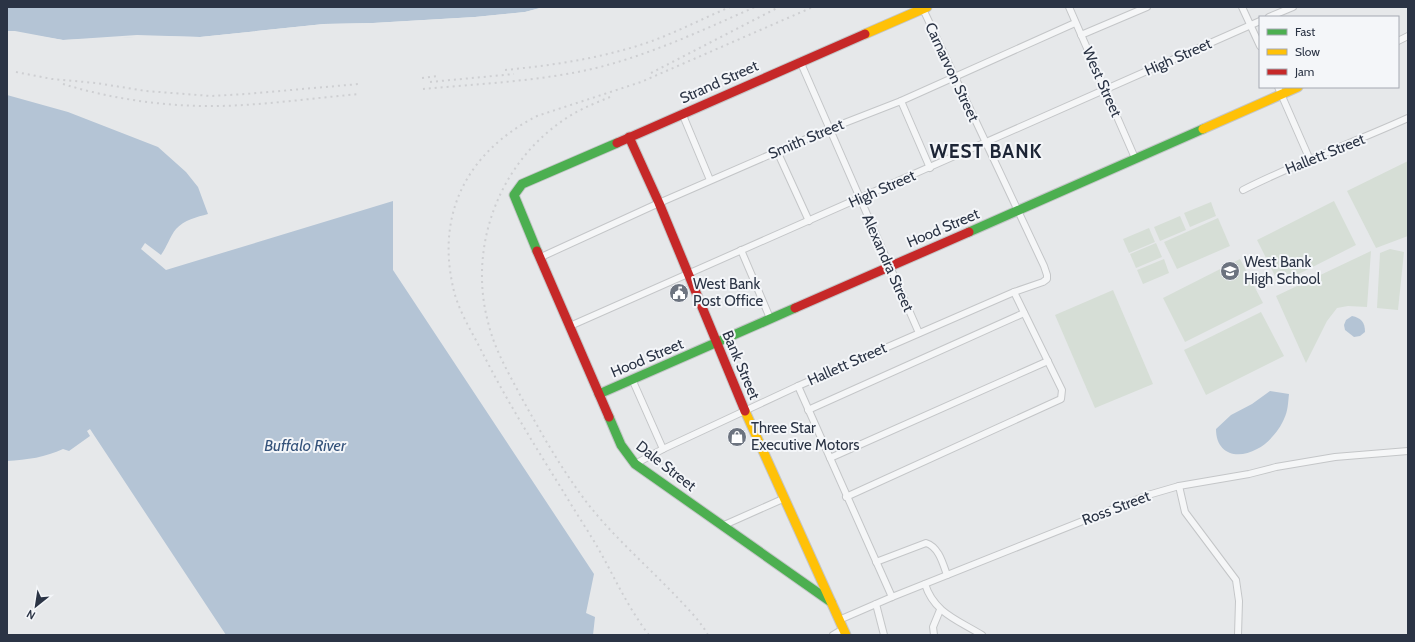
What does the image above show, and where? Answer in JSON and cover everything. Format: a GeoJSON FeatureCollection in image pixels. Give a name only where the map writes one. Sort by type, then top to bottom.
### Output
{"type":"FeatureCollection","features":[{"type":"Feature","properties":{"kind":"street","name":"West Street"},"geometry":{"type":"LineString","coordinates":[[1069,7],[1135,158]]}},
{"type":"Feature","properties":{"kind":"street"},"geometry":{"type":"LineString","coordinates":[[1081,35],[1147,7]]}},
{"type":"Feature","properties":{"kind":"street"},"geometry":{"type":"LineString","coordinates":[[1242,7],[1259,44]]}},
{"type":"Feature","properties":{"kind":"street"},"geometry":{"type":"LineString","coordinates":[[1271,16],[1292,7]]}},
{"type":"Feature","properties":{"kind":"street","name":"Strand Street"},"geometry":{"type":"LineString","coordinates":[[522,184],[800,61],[925,8]]}},
{"type":"Feature","properties":{"kind":"street","name":"Carnarvon Street"},"geometry":{"type":"LineString","coordinates":[[925,8],[954,76],[1017,212],[1043,264]]}},
{"type":"Feature","properties":{"kind":"street","name":"High Street"},"geometry":{"type":"LineString","coordinates":[[570,326],[1259,21]]}},
{"type":"Feature","properties":{"kind":"street","name":"Smith Street"},"geometry":{"type":"LineString","coordinates":[[539,258],[659,202],[829,129],[901,101],[1075,23]]}},
{"type":"Feature","properties":{"kind":"street"},"geometry":{"type":"LineString","coordinates":[[1399,40],[1408,36]]}},
{"type":"Feature","properties":{"kind":"street","name":"Alexandra Street"},"geometry":{"type":"LineString","coordinates":[[800,61],[919,333]]}},
{"type":"Feature","properties":{"kind":"street","name":"Hood Street"},"geometry":{"type":"LineString","coordinates":[[599,394],[717,344],[770,318],[889,266],[1017,212],[1280,91],[1294,88]]}},
{"type":"Feature","properties":{"kind":"street"},"geometry":{"type":"LineString","coordinates":[[1280,91],[1310,160]]}},
{"type":"Feature","properties":{"kind":"street"},"geometry":{"type":"LineString","coordinates":[[901,101],[930,168]]}},
{"type":"Feature","properties":{"kind":"street"},"geometry":{"type":"LineString","coordinates":[[682,113],[710,180]]}},
{"type":"Feature","properties":{"kind":"street","name":"Hallett Street"},"geometry":{"type":"LineString","coordinates":[[1243,190],[1269,177],[1408,118]]}},
{"type":"Feature","properties":{"kind":"street","name":"Bank Street"},"geometry":{"type":"LineString","coordinates":[[629,137],[659,202],[745,410],[844,632]]}},
{"type":"Feature","properties":{"kind":"street"},"geometry":{"type":"LineString","coordinates":[[777,151],[809,221]]}},
{"type":"Feature","properties":{"kind":"street","name":"Dale Street"},"geometry":{"type":"LineString","coordinates":[[522,184],[515,192],[515,199],[539,258],[621,445],[635,464],[831,602]]}},
{"type":"Feature","properties":{"kind":"street"},"geometry":{"type":"LineString","coordinates":[[741,250],[770,318]]}},
{"type":"Feature","properties":{"kind":"street","name":"Hallett Street"},"geometry":{"type":"LineString","coordinates":[[635,464],[663,449],[798,386],[1014,292],[1045,281],[1047,275],[1043,264]]}},
{"type":"Feature","properties":{"kind":"street"},"geometry":{"type":"LineString","coordinates":[[846,497],[1061,400],[1063,392],[1014,292]]}},
{"type":"Feature","properties":{"kind":"street"},"geometry":{"type":"LineString","coordinates":[[808,410],[1024,313]]}},
{"type":"Feature","properties":{"kind":"street"},"geometry":{"type":"LineString","coordinates":[[830,458],[1048,361]]}},
{"type":"Feature","properties":{"kind":"street"},"geometry":{"type":"LineString","coordinates":[[632,380],[663,449]]}},
{"type":"Feature","properties":{"kind":"street"},"geometry":{"type":"LineString","coordinates":[[798,386],[846,497],[892,597]]}},
{"type":"Feature","properties":{"kind":"street","name":"Ross Street"},"geometry":{"type":"LineString","coordinates":[[839,620],[892,597],[1148,494],[1179,486],[1334,457],[1408,451]]}},
{"type":"Feature","properties":{"kind":"street"},"geometry":{"type":"LineString","coordinates":[[1179,486],[1185,512],[1236,580],[1239,601],[1238,635]]}},
{"type":"Feature","properties":{"kind":"street"},"geometry":{"type":"LineString","coordinates":[[722,526],[785,498]]}},
{"type":"Feature","properties":{"kind":"street"},"geometry":{"type":"LineString","coordinates":[[876,562],[926,543],[932,545],[936,549],[947,575]]}},
{"type":"Feature","properties":{"kind":"street"},"geometry":{"type":"LineString","coordinates":[[925,584],[931,599],[940,610],[982,635]]}},
{"type":"Feature","properties":{"kind":"street"},"geometry":{"type":"LineString","coordinates":[[876,604],[884,635]]}},
{"type":"Feature","properties":{"kind":"street"},"geometry":{"type":"LineString","coordinates":[[934,635],[933,627],[940,610]]}},
{"type":"Feature","properties":{"kind":"street"},"geometry":{"type":"LineString","coordinates":[[833,635],[844,632]]}},
{"type":"Feature","properties":{"kind":"shaded area"},"geometry":{"type":"Polygon","coordinates":[[[1408,161],[1408,236],[1376,248],[1347,191],[1408,161]]]}},
{"type":"Feature","properties":{"kind":"shaded area"},"geometry":{"type":"Polygon","coordinates":[[[1334,201],[1356,245],[1279,284],[1257,240],[1334,201]]]}},
{"type":"Feature","properties":{"kind":"shaded area"},"geometry":{"type":"Polygon","coordinates":[[[1211,202],[1216,216],[1190,227],[1184,213],[1211,202]]]}},
{"type":"Feature","properties":{"kind":"shaded area"},"geometry":{"type":"Polygon","coordinates":[[[1180,216],[1186,230],[1160,241],[1154,227],[1180,216]]]}},
{"type":"Feature","properties":{"kind":"shaded area"},"geometry":{"type":"Polygon","coordinates":[[[1218,218],[1230,246],[1177,269],[1164,242],[1218,218]]]}},
{"type":"Feature","properties":{"kind":"shaded area"},"geometry":{"type":"Polygon","coordinates":[[[1149,228],[1155,242],[1129,253],[1123,239],[1149,228]]]}},
{"type":"Feature","properties":{"kind":"shaded area"},"geometry":{"type":"Polygon","coordinates":[[[1156,243],[1162,257],[1136,268],[1130,254],[1156,243]]]}},
{"type":"Feature","properties":{"kind":"shaded area"},"geometry":{"type":"Polygon","coordinates":[[[1390,249],[1404,252],[1398,310],[1377,308],[1380,253],[1390,249]]]}},
{"type":"Feature","properties":{"kind":"shaded area"},"geometry":{"type":"Polygon","coordinates":[[[1371,251],[1367,307],[1348,306],[1337,308],[1327,321],[1306,363],[1276,296],[1371,251]]]}},
{"type":"Feature","properties":{"kind":"shaded area"},"geometry":{"type":"Polygon","coordinates":[[[1164,259],[1169,273],[1143,284],[1137,270],[1164,259]]]}},
{"type":"Feature","properties":{"kind":"shaded area"},"geometry":{"type":"Polygon","coordinates":[[[1240,259],[1263,303],[1185,342],[1163,298],[1240,259]]]}},
{"type":"Feature","properties":{"kind":"shaded area"},"geometry":{"type":"Polygon","coordinates":[[[1113,290],[1153,384],[1095,408],[1055,315],[1113,290]]]}},
{"type":"Feature","properties":{"kind":"shaded area"},"geometry":{"type":"Polygon","coordinates":[[[1261,312],[1284,356],[1206,395],[1184,350],[1261,312]]]}},
{"type":"Feature","properties":{"kind":"water"},"geometry":{"type":"Polygon","coordinates":[[[7,7],[543,7],[525,12],[475,17],[373,23],[324,24],[200,37],[157,36],[63,40],[7,31],[7,7]]]}},
{"type":"Feature","properties":{"kind":"water","name":"Buffalo River"},"geometry":{"type":"Polygon","coordinates":[[[7,95],[68,112],[158,147],[186,172],[198,187],[208,214],[191,219],[179,226],[161,255],[145,243],[141,249],[166,270],[393,201],[393,270],[594,574],[586,613],[595,617],[593,635],[226,635],[90,429],[87,431],[90,436],[69,451],[63,449],[36,458],[7,461],[7,95]]]}},
{"type":"Feature","properties":{"kind":"water"},"geometry":{"type":"Polygon","coordinates":[[[1352,316],[1360,319],[1363,323],[1365,332],[1360,336],[1354,337],[1345,330],[1344,325],[1346,320],[1352,316]]]}},
{"type":"Feature","properties":{"kind":"water"},"geometry":{"type":"Polygon","coordinates":[[[1270,391],[1289,394],[1288,407],[1277,432],[1261,447],[1249,452],[1235,454],[1224,449],[1217,437],[1216,429],[1231,415],[1252,404],[1270,391]]]}},
{"type":"Feature","properties":{"kind":"pier"},"geometry":{"type":"Polygon","coordinates":[[[545,7],[525,14],[475,19],[373,25],[324,26],[200,39],[137,37],[62,42],[7,33],[7,31],[15,31],[63,40],[137,35],[200,37],[324,24],[373,23],[475,17],[525,12],[545,7]]]}},
{"type":"Feature","properties":{"kind":"railway"},"geometry":{"type":"LineString","coordinates":[[505,70],[579,60],[634,47],[672,33],[730,7]]}},
{"type":"Feature","properties":{"kind":"railway"},"geometry":{"type":"LineString","coordinates":[[423,89],[532,79],[596,68],[657,49],[755,7]]}},
{"type":"Feature","properties":{"kind":"railway"},"geometry":{"type":"LineString","coordinates":[[651,73],[779,7]]}},
{"type":"Feature","properties":{"kind":"railway"},"geometry":{"type":"LineString","coordinates":[[649,635],[628,604],[598,548],[509,401],[460,309],[453,287],[449,259],[449,233],[454,209],[463,186],[476,165],[493,147],[513,130],[537,116],[641,82],[813,7]]}},
{"type":"Feature","properties":{"kind":"railway"},"geometry":{"type":"LineString","coordinates":[[16,72],[52,79],[96,83],[146,91],[211,96],[359,84]]}},
{"type":"Feature","properties":{"kind":"railway"},"geometry":{"type":"LineString","coordinates":[[430,82],[514,74]]}},
{"type":"Feature","properties":{"kind":"railway"},"geometry":{"type":"LineString","coordinates":[[422,78],[439,76]]}},
{"type":"Feature","properties":{"kind":"railway"},"geometry":{"type":"LineString","coordinates":[[63,84],[120,98],[199,106],[254,104],[360,94]]}},
{"type":"Feature","properties":{"kind":"railway"},"geometry":{"type":"LineString","coordinates":[[610,97],[573,114],[548,132],[527,153],[509,177],[496,204],[487,233],[482,262],[483,292],[488,322],[497,350],[519,393],[551,450],[578,491],[608,527],[692,613],[708,635]]}},
{"type":"Feature","properties":{"kind":"traffic: fast"},"geometry":{"type":"LineString","coordinates":[[969,232],[1203,129]]}},
{"type":"Feature","properties":{"kind":"traffic: fast"},"geometry":{"type":"LineString","coordinates":[[537,251],[514,195],[522,184],[617,143]]}},
{"type":"Feature","properties":{"kind":"traffic: fast"},"geometry":{"type":"LineString","coordinates":[[599,394],[795,308]]}},
{"type":"Feature","properties":{"kind":"traffic: fast"},"geometry":{"type":"LineString","coordinates":[[609,417],[621,445],[635,464],[831,602]]}},
{"type":"Feature","properties":{"kind":"traffic: slow"},"geometry":{"type":"LineString","coordinates":[[865,34],[927,7]]}},
{"type":"Feature","properties":{"kind":"traffic: slow"},"geometry":{"type":"LineString","coordinates":[[1203,129],[1296,88]]}},
{"type":"Feature","properties":{"kind":"traffic: slow"},"geometry":{"type":"LineString","coordinates":[[745,411],[846,635]]}},
{"type":"Feature","properties":{"kind":"traffic: jam"},"geometry":{"type":"LineString","coordinates":[[617,143],[865,34]]}},
{"type":"Feature","properties":{"kind":"traffic: jam"},"geometry":{"type":"LineString","coordinates":[[629,137],[659,203],[745,411]]}},
{"type":"Feature","properties":{"kind":"traffic: jam"},"geometry":{"type":"LineString","coordinates":[[795,308],[969,232]]}},
{"type":"Feature","properties":{"kind":"traffic: jam"},"geometry":{"type":"LineString","coordinates":[[537,251],[609,417]]}},
{"type":"Feature","properties":{"kind":"place","name":"West Bank High School"},"geometry":{"type":"Point","coordinates":[1230,271]}},
{"type":"Feature","properties":{"kind":"place","name":"West Bank Post Office"},"geometry":{"type":"Point","coordinates":[679,293]}},
{"type":"Feature","properties":{"kind":"place","name":"Three Star Executive Motors"},"geometry":{"type":"Point","coordinates":[737,437]}},
{"type":"Feature","properties":{"kind":"district","name":"WEST BANK"},"geometry":{"type":"Point","coordinates":[986,151]}}]}
